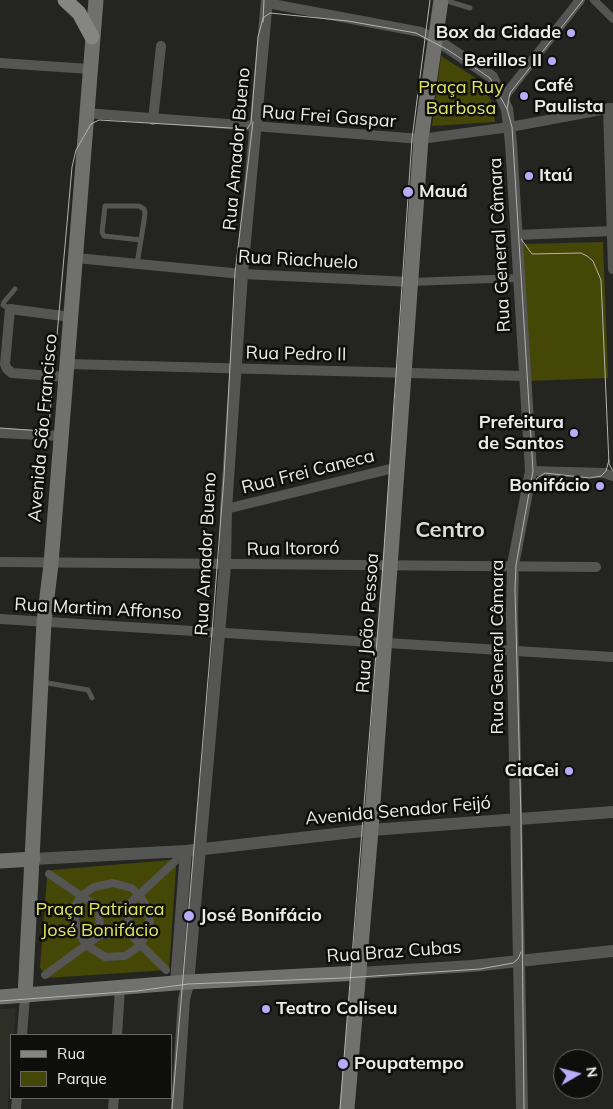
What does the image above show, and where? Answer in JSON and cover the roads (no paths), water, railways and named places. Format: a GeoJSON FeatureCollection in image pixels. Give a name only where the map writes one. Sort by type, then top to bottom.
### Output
{"type":"FeatureCollection","features":[{"type":"Feature","properties":{"kind":"main road"},"geometry":{"type":"LineString","coordinates":[[65,0],[80,13],[92,37]]}},
{"type":"Feature","properties":{"kind":"main road","name":"Avenida São Francisco"},"geometry":{"type":"LineString","coordinates":[[33,859],[44,622],[51,564],[76,258],[90,114],[90,69],[96,0]]}},
{"type":"Feature","properties":{"kind":"main road"},"geometry":{"type":"LineString","coordinates":[[421,138],[435,39],[443,0]]}},
{"type":"Feature","properties":{"kind":"main road","name":"Rua João Pessoa"},"geometry":{"type":"LineString","coordinates":[[348,1109],[372,830],[421,138]]}},
{"type":"Feature","properties":{"kind":"main road"},"geometry":{"type":"LineString","coordinates":[[0,861],[33,859],[26,996]]}},
{"type":"Feature","properties":{"kind":"main road","name":"Rua Braz Cubas"},"geometry":{"type":"LineString","coordinates":[[182,983],[359,973]]}},
{"type":"Feature","properties":{"kind":"main road"},"geometry":{"type":"LineString","coordinates":[[0,997],[182,983]]}},
{"type":"Feature","properties":{"kind":"street","name":"Avenida São Francisco"},"geometry":{"type":"LineString","coordinates":[[90,114],[103,0]]}},
{"type":"Feature","properties":{"kind":"street"},"geometry":{"type":"LineString","coordinates":[[503,98],[580,0]]}},
{"type":"Feature","properties":{"kind":"street"},"geometry":{"type":"LineString","coordinates":[[594,0],[613,19]]}},
{"type":"Feature","properties":{"kind":"street"},"geometry":{"type":"LineString","coordinates":[[267,2],[420,32],[435,39],[492,77],[503,98],[510,127]]}},
{"type":"Feature","properties":{"kind":"street","name":"Rua Amador Bueno"},"geometry":{"type":"LineString","coordinates":[[192,850],[219,632],[225,566],[226,509],[242,274],[257,128],[267,2]]}},
{"type":"Feature","properties":{"kind":"street"},"geometry":{"type":"LineString","coordinates":[[153,120],[161,46]]}},
{"type":"Feature","properties":{"kind":"street"},"geometry":{"type":"LineString","coordinates":[[0,63],[90,69]]}},
{"type":"Feature","properties":{"kind":"street"},"geometry":{"type":"LineString","coordinates":[[421,138],[510,127],[611,108],[613,269]]}},
{"type":"Feature","properties":{"kind":"street","name":"Rua Frei Gaspar"},"geometry":{"type":"LineString","coordinates":[[90,114],[257,128],[421,138]]}},
{"type":"Feature","properties":{"kind":"street","name":"Rua General Câmara"},"geometry":{"type":"LineString","coordinates":[[510,127],[530,471],[514,565],[518,959],[522,1109]]}},
{"type":"Feature","properties":{"kind":"street"},"geometry":{"type":"LineString","coordinates":[[517,235],[612,232]]}},
{"type":"Feature","properties":{"kind":"street","name":"Rua Riachuelo"},"geometry":{"type":"LineString","coordinates":[[76,258],[242,274],[411,282],[519,278]]}},
{"type":"Feature","properties":{"kind":"street"},"geometry":{"type":"LineString","coordinates":[[10,309],[71,317]]}},
{"type":"Feature","properties":{"kind":"street","name":"Rua Pedro II"},"geometry":{"type":"LineString","coordinates":[[10,309],[5,364],[12,373],[67,370],[235,369],[525,376]]}},
{"type":"Feature","properties":{"kind":"street"},"geometry":{"type":"LineString","coordinates":[[0,433],[61,436]]}},
{"type":"Feature","properties":{"kind":"street","name":"Rua Frei Caneca"},"geometry":{"type":"LineString","coordinates":[[226,509],[398,467]]}},
{"type":"Feature","properties":{"kind":"street"},"geometry":{"type":"LineString","coordinates":[[530,471],[604,473],[613,476]]}},
{"type":"Feature","properties":{"kind":"street","name":"Rua Itororó"},"geometry":{"type":"LineString","coordinates":[[0,562],[225,566],[390,564],[596,567]]}},
{"type":"Feature","properties":{"kind":"street","name":"Rua Martim Affonso"},"geometry":{"type":"LineString","coordinates":[[0,619],[613,657]]}},
{"type":"Feature","properties":{"kind":"street","name":"Avenida Senador Feijó"},"geometry":{"type":"LineString","coordinates":[[192,850],[372,830],[613,812]]}},
{"type":"Feature","properties":{"kind":"street"},"geometry":{"type":"LineString","coordinates":[[33,859],[192,850]]}},
{"type":"Feature","properties":{"kind":"street"},"geometry":{"type":"LineString","coordinates":[[49,874],[99,908],[128,905],[192,850]]}},
{"type":"Feature","properties":{"kind":"street"},"geometry":{"type":"LineString","coordinates":[[177,1109],[184,999],[182,983],[192,850]]}},
{"type":"Feature","properties":{"kind":"street"},"geometry":{"type":"LineString","coordinates":[[113,883],[132,888],[147,907],[150,924],[141,945],[125,956],[106,957],[86,945],[76,928],[74,908],[81,896],[94,887],[113,883]]}},
{"type":"Feature","properties":{"kind":"street"},"geometry":{"type":"LineString","coordinates":[[128,905],[129,933],[166,970]]}},
{"type":"Feature","properties":{"kind":"street"},"geometry":{"type":"LineString","coordinates":[[99,908],[100,935]]}},
{"type":"Feature","properties":{"kind":"street"},"geometry":{"type":"LineString","coordinates":[[45,976],[100,935],[129,933]]}},
{"type":"Feature","properties":{"kind":"street","name":"Rua Braz Cubas"},"geometry":{"type":"LineString","coordinates":[[359,973],[472,966],[518,959],[613,951]]}},
{"type":"Feature","properties":{"kind":"street"},"geometry":{"type":"LineString","coordinates":[[117,1034],[120,988]]}},
{"type":"Feature","properties":{"kind":"street"},"geometry":{"type":"LineString","coordinates":[[22,1034],[26,996]]}},
{"type":"Feature","properties":{"kind":"lane"},"geometry":{"type":"LineString","coordinates":[[443,0],[470,8]]}},
{"type":"Feature","properties":{"kind":"lane"},"geometry":{"type":"LineString","coordinates":[[137,264],[141,240],[144,209],[139,206],[106,206],[102,232],[104,236],[141,240]]}},
{"type":"Feature","properties":{"kind":"lane"},"geometry":{"type":"LineString","coordinates":[[10,309],[3,306],[15,289]]}},
{"type":"Feature","properties":{"kind":"lane"},"geometry":{"type":"LineString","coordinates":[[41,682],[88,690],[92,698]]}},
{"type":"Feature","properties":{"kind":"tram line"},"geometry":{"type":"LineString","coordinates":[[263,22],[264,0]]}},
{"type":"Feature","properties":{"kind":"tram line"},"geometry":{"type":"LineString","coordinates":[[340,1109],[383,564],[412,139],[430,0]]}},
{"type":"Feature","properties":{"kind":"tram line"},"geometry":{"type":"LineString","coordinates":[[507,109],[510,93],[583,0]]}},
{"type":"Feature","properties":{"kind":"tram line"},"geometry":{"type":"LineString","coordinates":[[0,428],[42,431],[49,425],[72,167],[76,150],[91,124],[99,120],[247,129],[251,123],[258,37],[263,18],[270,13],[348,21],[416,33],[448,50],[490,78],[507,109],[512,127],[533,471],[516,565],[515,589],[521,820],[524,1109]]}},
{"type":"Feature","properties":{"kind":"tram line"},"geometry":{"type":"LineString","coordinates":[[172,1109],[224,477],[235,273],[253,122]]}},
{"type":"Feature","properties":{"kind":"tram line"},"geometry":{"type":"LineString","coordinates":[[521,239],[532,254],[581,253],[587,256],[593,261],[601,280],[609,464],[613,471]]}},
{"type":"Feature","properties":{"kind":"tram line"},"geometry":{"type":"LineString","coordinates":[[534,488],[537,478],[545,473],[590,478],[601,476],[606,471],[609,460]]}},
{"type":"Feature","properties":{"kind":"tram line"},"geometry":{"type":"LineString","coordinates":[[0,1001],[137,991],[188,984],[344,978],[480,969],[513,963],[518,959],[521,952]]}},
{"type":"Feature","properties":{"kind":"place","name":"Box da Cidade"},"geometry":{"type":"Point","coordinates":[571,33]}},
{"type":"Feature","properties":{"kind":"place","name":"Berillos II"},"geometry":{"type":"Point","coordinates":[552,61]}},
{"type":"Feature","properties":{"kind":"place","name":"Café Paulista"},"geometry":{"type":"Point","coordinates":[524,96]}},
{"type":"Feature","properties":{"kind":"place","name":"Itaú"},"geometry":{"type":"Point","coordinates":[529,176]}},
{"type":"Feature","properties":{"kind":"place","name":"Mauá"},"geometry":{"type":"Point","coordinates":[408,192]}},
{"type":"Feature","properties":{"kind":"place","name":"Prefeitura de Santos"},"geometry":{"type":"Point","coordinates":[574,433]}},
{"type":"Feature","properties":{"kind":"place","name":"Bonifácio"},"geometry":{"type":"Point","coordinates":[600,486]}},
{"type":"Feature","properties":{"kind":"place","name":"CiaCei"},"geometry":{"type":"Point","coordinates":[569,771]}},
{"type":"Feature","properties":{"kind":"place","name":"José Bonifácio"},"geometry":{"type":"Point","coordinates":[189,916]}},
{"type":"Feature","properties":{"kind":"place","name":"Teatro Coliseu"},"geometry":{"type":"Point","coordinates":[266,1009]}},
{"type":"Feature","properties":{"kind":"place","name":"Poupatempo"},"geometry":{"type":"Point","coordinates":[343,1064]}},
{"type":"Feature","properties":{"kind":"district","name":"Centro"},"geometry":{"type":"Point","coordinates":[450,530]}},
{"type":"Feature","properties":{"kind":"park label","name":"Praça Ruy Barbosa"},"geometry":{"type":"Point","coordinates":[461,98]}},
{"type":"Feature","properties":{"kind":"park label","name":"Praça Patriarca José Bonifácio"},"geometry":{"type":"Point","coordinates":[100,920]}}]}
